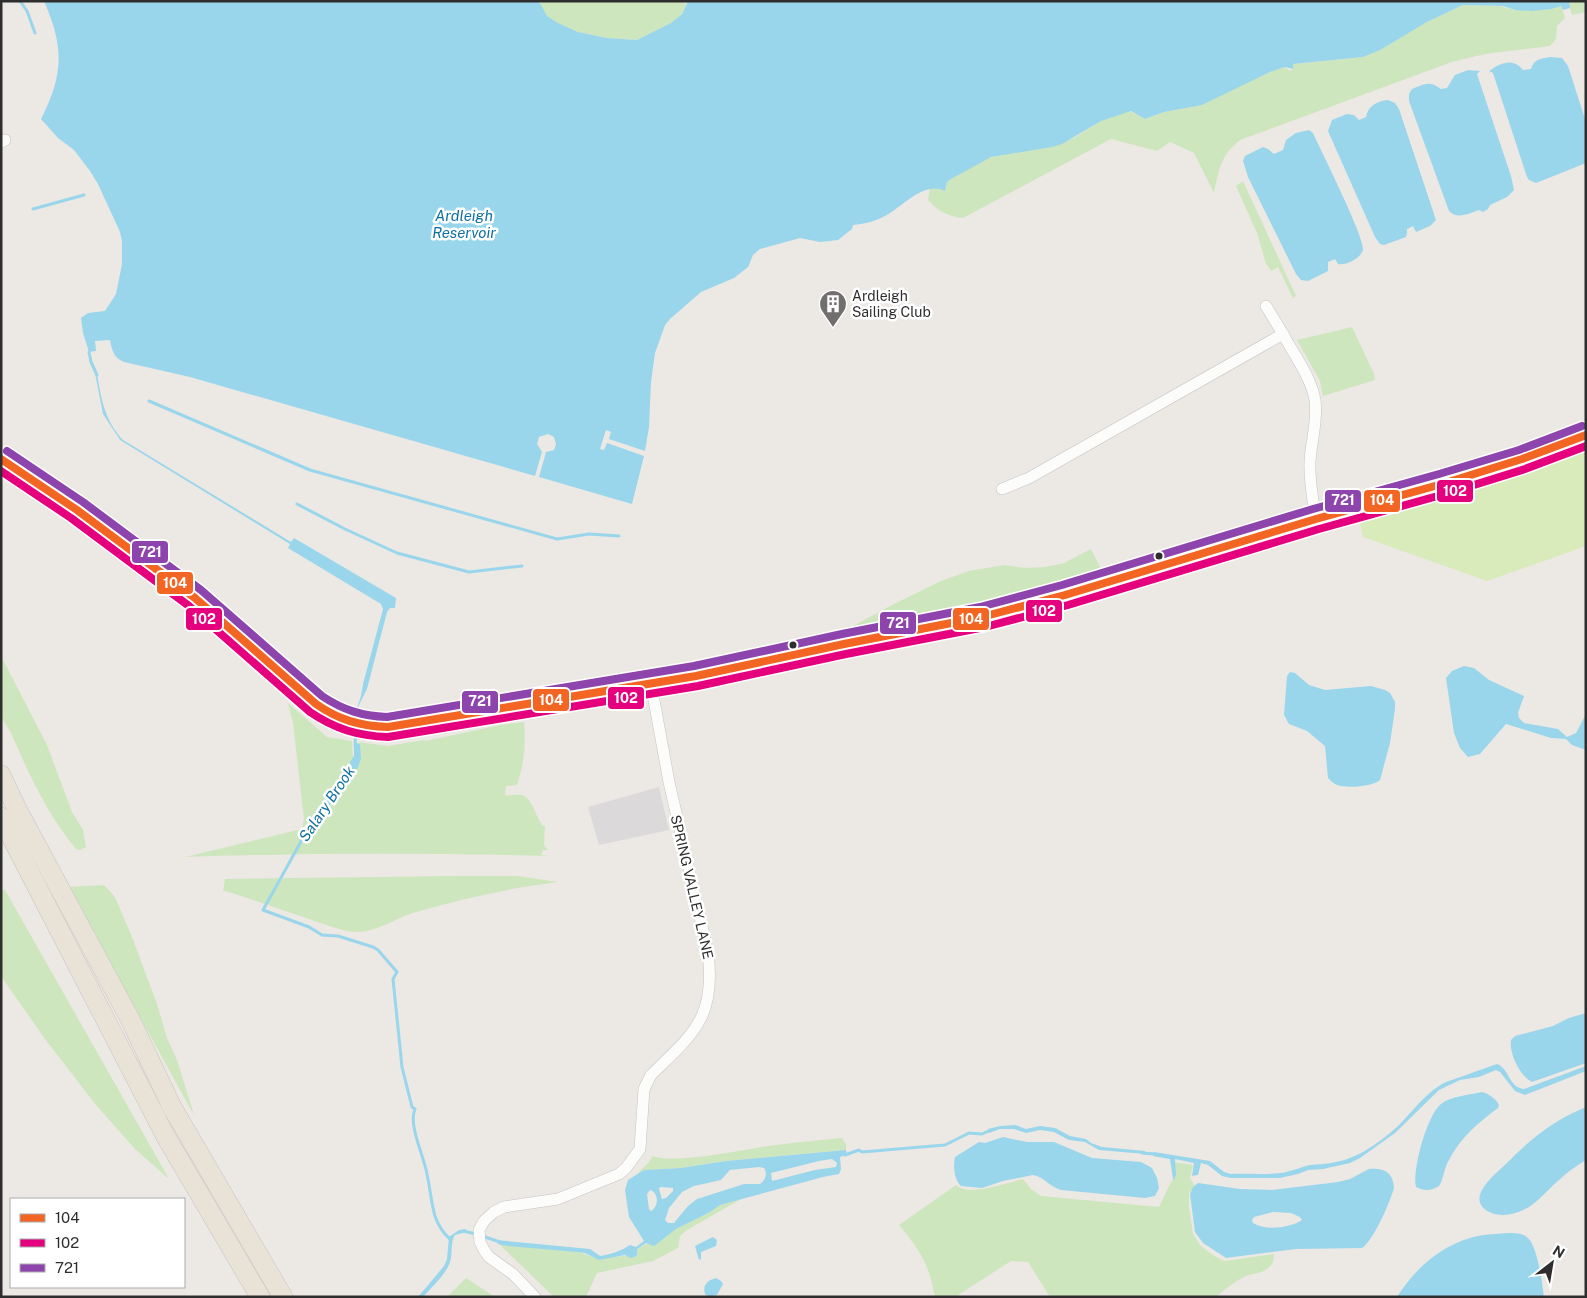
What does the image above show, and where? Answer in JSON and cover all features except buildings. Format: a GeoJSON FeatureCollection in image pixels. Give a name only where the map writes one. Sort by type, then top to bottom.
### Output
{"type":"FeatureCollection","features":[{"type":"Feature","properties":{"kind":"highway"},"geometry":{"type":"LineString","coordinates":[[1,775],[17,809],[130,1019],[172,1107],[283,1297]]}},
{"type":"Feature","properties":{"kind":"highway"},"geometry":{"type":"LineString","coordinates":[[1,817],[166,1137],[260,1297]]}},
{"type":"Feature","properties":{"kind":"main road"},"geometry":{"type":"LineString","coordinates":[[1,460],[76,510],[188,593],[316,704],[330,714],[347,722],[366,727],[397,725],[719,672],[844,644],[990,615],[1065,595],[1316,519],[1442,484],[1586,435]]}},
{"type":"Feature","properties":{"kind":"street"},"geometry":{"type":"LineString","coordinates":[[1266,306],[1307,379],[1314,399],[1316,422],[1310,462],[1311,489],[1316,519]]}},
{"type":"Feature","properties":{"kind":"street"},"geometry":{"type":"LineString","coordinates":[[1002,489],[1029,478],[1283,334]]}},
{"type":"Feature","properties":{"kind":"street","name":"SPRING VALLEY LANE"},"geometry":{"type":"LineString","coordinates":[[535,1297],[513,1274],[489,1257],[480,1242],[479,1230],[489,1215],[499,1209],[558,1199],[619,1174],[626,1168],[640,1149],[644,1089],[647,1081],[691,1035],[699,1023],[708,997],[710,972],[708,952],[668,782],[651,684]]}},
{"type":"Feature","properties":{"kind":"shaded area"},"geometry":{"type":"Polygon","coordinates":[[[659,787],[669,830],[599,845],[588,807],[659,787]]]}},
{"type":"Feature","properties":{"kind":"green space"},"geometry":{"type":"Polygon","coordinates":[[[540,1],[687,1],[683,12],[675,21],[637,40],[607,38],[578,32],[553,21],[544,13],[540,1]]]}},
{"type":"Feature","properties":{"kind":"green space"},"geometry":{"type":"Polygon","coordinates":[[[1586,1],[1586,12],[1572,15],[1568,2],[1586,1]]]}},
{"type":"Feature","properties":{"kind":"green space"},"geometry":{"type":"Polygon","coordinates":[[[1463,5],[1500,6],[1515,10],[1561,5],[1565,18],[1557,26],[1556,39],[1550,46],[1485,54],[1452,62],[1240,140],[1228,152],[1221,164],[1214,193],[1194,153],[1170,142],[1157,151],[1111,139],[963,218],[944,213],[928,200],[930,188],[936,187],[945,190],[947,182],[984,159],[1072,139],[1101,121],[1128,110],[1145,119],[1164,112],[1202,105],[1270,72],[1285,67],[1290,71],[1293,69],[1293,64],[1363,57],[1427,22],[1463,5]]]}},
{"type":"Feature","properties":{"kind":"green space"},"geometry":{"type":"Polygon","coordinates":[[[1243,181],[1296,296],[1293,298],[1278,267],[1271,271],[1266,264],[1257,233],[1236,186],[1243,181]]]}},
{"type":"Feature","properties":{"kind":"green space"},"geometry":{"type":"Polygon","coordinates":[[[1352,327],[1375,380],[1323,396],[1320,381],[1297,340],[1352,327]]]}},
{"type":"Feature","properties":{"kind":"green space"},"geometry":{"type":"Polygon","coordinates":[[[1586,447],[1586,546],[1487,581],[1363,537],[1358,514],[1586,447]]]}},
{"type":"Feature","properties":{"kind":"green space"},"geometry":{"type":"Polygon","coordinates":[[[1091,549],[1101,569],[1050,587],[980,606],[853,626],[941,581],[969,571],[1004,565],[1026,568],[1045,567],[1064,563],[1091,549]]]}},
{"type":"Feature","properties":{"kind":"green space"},"geometry":{"type":"Polygon","coordinates":[[[1,656],[47,745],[72,812],[83,830],[86,847],[80,850],[76,849],[48,809],[32,780],[11,732],[4,722],[1,714],[1,656]]]}},
{"type":"Feature","properties":{"kind":"green space"},"geometry":{"type":"Polygon","coordinates":[[[288,703],[327,737],[352,741],[353,759],[348,765],[349,770],[303,828],[315,826],[357,769],[359,742],[388,746],[425,741],[524,722],[524,754],[517,785],[506,786],[505,795],[522,795],[528,799],[541,823],[545,826],[544,845],[548,850],[543,850],[541,855],[550,856],[368,854],[185,857],[302,829],[304,819],[293,723],[288,703]]]}},
{"type":"Feature","properties":{"kind":"green space"},"geometry":{"type":"Polygon","coordinates":[[[517,876],[558,882],[521,887],[467,899],[413,913],[378,928],[356,932],[334,928],[223,891],[225,879],[517,876]]]}},
{"type":"Feature","properties":{"kind":"green space"},"geometry":{"type":"Polygon","coordinates":[[[104,885],[115,897],[132,937],[157,1004],[167,1038],[177,1060],[194,1115],[68,887],[104,885]]]}},
{"type":"Feature","properties":{"kind":"green space"},"geometry":{"type":"Polygon","coordinates":[[[1,890],[5,890],[169,1179],[135,1149],[96,1105],[45,1039],[1,976],[1,890]]]}},
{"type":"Feature","properties":{"kind":"green space"},"geometry":{"type":"Polygon","coordinates":[[[842,1138],[846,1144],[846,1150],[726,1161],[682,1168],[645,1170],[637,1174],[653,1156],[663,1158],[694,1157],[842,1138]]]}},
{"type":"Feature","properties":{"kind":"green space"},"geometry":{"type":"Polygon","coordinates":[[[1173,1162],[1193,1165],[1190,1178],[1195,1186],[1189,1193],[1189,1207],[1193,1234],[1201,1246],[1225,1261],[1274,1254],[1270,1267],[1242,1278],[1216,1297],[1050,1297],[1028,1262],[1011,1261],[955,1297],[935,1297],[930,1275],[923,1258],[899,1225],[956,1185],[970,1190],[998,1186],[1023,1179],[1031,1189],[1041,1196],[1159,1207],[1175,1177],[1173,1162]]]}},
{"type":"Feature","properties":{"kind":"green space"},"geometry":{"type":"Polygon","coordinates":[[[743,1198],[687,1230],[680,1236],[678,1248],[653,1261],[597,1273],[586,1297],[554,1297],[498,1243],[578,1252],[597,1258],[635,1257],[637,1249],[720,1205],[743,1198]]]}},
{"type":"Feature","properties":{"kind":"green space"},"geometry":{"type":"Polygon","coordinates":[[[466,1278],[495,1297],[447,1297],[466,1278]]]}},
{"type":"Feature","properties":{"kind":"water","name":"Ardleigh Reservoir"},"geometry":{"type":"Polygon","coordinates":[[[44,1],[539,1],[547,16],[578,32],[607,38],[637,40],[671,23],[682,14],[688,1],[1569,1],[1570,8],[1563,10],[1561,6],[1532,11],[1515,10],[1503,6],[1463,5],[1427,22],[1380,50],[1363,57],[1293,64],[1293,69],[1285,67],[1270,72],[1202,105],[1164,112],[1145,119],[1131,111],[1101,121],[1062,144],[991,157],[951,179],[947,182],[945,191],[929,189],[920,192],[883,217],[853,225],[852,229],[838,240],[820,242],[800,238],[760,249],[753,255],[748,267],[734,278],[701,292],[665,325],[655,353],[651,382],[649,427],[645,451],[609,439],[611,432],[606,430],[600,449],[604,450],[607,443],[644,456],[632,504],[539,477],[546,452],[554,450],[556,444],[554,437],[548,434],[539,437],[537,444],[542,452],[535,476],[190,377],[124,362],[114,354],[110,340],[95,341],[96,351],[89,352],[81,318],[88,313],[105,311],[116,294],[122,264],[122,241],[120,232],[90,171],[74,150],[58,138],[41,119],[54,88],[59,60],[51,17],[44,1]]]}},
{"type":"Feature","properties":{"kind":"water"},"geometry":{"type":"Polygon","coordinates":[[[1550,57],[1562,58],[1568,66],[1586,122],[1586,163],[1536,183],[1527,177],[1493,73],[1489,71],[1511,62],[1523,70],[1531,69],[1536,61],[1550,57]]]}},
{"type":"Feature","properties":{"kind":"water"},"geometry":{"type":"Polygon","coordinates":[[[1468,70],[1480,71],[1477,74],[1514,190],[1507,197],[1490,205],[1483,212],[1479,210],[1468,214],[1456,215],[1449,211],[1409,101],[1409,94],[1412,89],[1427,84],[1434,84],[1441,89],[1447,88],[1455,75],[1468,70]]]}},
{"type":"Feature","properties":{"kind":"water"},"geometry":{"type":"Polygon","coordinates":[[[1388,100],[1395,103],[1399,109],[1436,220],[1430,226],[1416,232],[1413,226],[1407,229],[1406,237],[1384,245],[1380,244],[1375,237],[1328,131],[1332,120],[1347,114],[1354,115],[1359,120],[1366,117],[1374,105],[1388,100]]]}},
{"type":"Feature","properties":{"kind":"water"},"geometry":{"type":"Polygon","coordinates":[[[1309,130],[1313,133],[1357,228],[1363,249],[1357,258],[1349,263],[1338,264],[1335,259],[1328,262],[1328,271],[1308,281],[1301,280],[1296,274],[1248,177],[1243,161],[1245,156],[1263,147],[1274,154],[1283,150],[1286,140],[1296,133],[1309,130]]]}},
{"type":"Feature","properties":{"kind":"water"},"geometry":{"type":"Polygon","coordinates":[[[95,373],[97,373],[102,401],[108,417],[123,440],[291,542],[294,538],[396,598],[395,608],[390,608],[387,612],[367,689],[359,705],[357,715],[355,714],[383,609],[381,604],[288,548],[290,544],[120,440],[103,414],[95,373]]]}},
{"type":"Feature","properties":{"kind":"water"},"geometry":{"type":"Polygon","coordinates":[[[1464,666],[1474,668],[1489,680],[1524,696],[1518,713],[1519,718],[1524,723],[1558,729],[1567,737],[1576,733],[1586,714],[1586,750],[1572,745],[1566,739],[1551,738],[1506,724],[1480,754],[1468,757],[1460,748],[1454,733],[1446,678],[1452,671],[1464,666]]]}},
{"type":"Feature","properties":{"kind":"water"},"geometry":{"type":"Polygon","coordinates":[[[1290,672],[1295,673],[1309,685],[1325,690],[1371,686],[1390,693],[1395,702],[1395,709],[1390,743],[1380,780],[1365,786],[1351,787],[1339,786],[1328,778],[1325,746],[1307,731],[1289,724],[1284,715],[1287,676],[1290,672]]]}},
{"type":"Feature","properties":{"kind":"water"},"geometry":{"type":"Polygon","coordinates":[[[354,742],[360,744],[361,759],[357,769],[316,824],[309,821],[350,768],[350,762],[354,756],[354,742]]]}},
{"type":"Feature","properties":{"kind":"water"},"geometry":{"type":"Polygon","coordinates":[[[1586,1013],[1586,1063],[1532,1082],[1523,1075],[1516,1064],[1512,1052],[1511,1040],[1515,1036],[1553,1026],[1569,1018],[1586,1013]]]}},
{"type":"Feature","properties":{"kind":"water"},"geometry":{"type":"Polygon","coordinates":[[[1497,1064],[1501,1066],[1515,1085],[1524,1089],[1586,1066],[1586,1071],[1525,1095],[1515,1091],[1500,1072],[1496,1070],[1479,1077],[1460,1080],[1439,1090],[1395,1133],[1360,1158],[1350,1163],[1308,1170],[1280,1178],[1231,1178],[1222,1176],[1208,1165],[1201,1163],[1198,1175],[1192,1176],[1194,1163],[1175,1159],[1176,1175],[1174,1180],[1170,1159],[1153,1156],[1154,1152],[1210,1161],[1224,1172],[1231,1174],[1280,1173],[1310,1165],[1344,1160],[1365,1151],[1384,1138],[1423,1099],[1438,1087],[1446,1082],[1497,1064]]]}},
{"type":"Feature","properties":{"kind":"water"},"geometry":{"type":"Polygon","coordinates":[[[1482,1092],[1494,1099],[1499,1105],[1498,1108],[1477,1125],[1453,1152],[1439,1186],[1428,1190],[1416,1187],[1415,1179],[1418,1156],[1426,1131],[1436,1110],[1441,1104],[1450,1099],[1482,1092]]]}},
{"type":"Feature","properties":{"kind":"water"},"geometry":{"type":"Polygon","coordinates":[[[1586,1107],[1586,1160],[1564,1175],[1532,1205],[1519,1212],[1506,1215],[1498,1214],[1489,1212],[1482,1206],[1479,1200],[1485,1186],[1516,1154],[1554,1124],[1586,1107]]]}},
{"type":"Feature","properties":{"kind":"water"},"geometry":{"type":"Polygon","coordinates":[[[1015,1125],[1026,1129],[1040,1126],[1055,1128],[1070,1136],[1086,1139],[1102,1147],[1145,1151],[1145,1154],[1099,1150],[1085,1142],[1069,1140],[1054,1132],[1040,1130],[1026,1133],[1014,1129],[1000,1129],[989,1133],[988,1129],[1015,1125]]]}},
{"type":"Feature","properties":{"kind":"water"},"geometry":{"type":"Polygon","coordinates":[[[1003,1137],[1027,1142],[1054,1142],[1092,1158],[1141,1162],[1152,1168],[1159,1188],[1155,1196],[1145,1198],[1061,1190],[1033,1175],[1003,1181],[982,1188],[961,1186],[955,1172],[955,1157],[979,1142],[985,1143],[1003,1137]]]}},
{"type":"Feature","properties":{"kind":"water"},"geometry":{"type":"Polygon","coordinates":[[[846,1150],[847,1155],[840,1157],[841,1169],[839,1174],[720,1205],[676,1229],[654,1246],[646,1243],[637,1249],[637,1255],[632,1258],[625,1255],[599,1260],[585,1253],[508,1246],[498,1244],[496,1240],[590,1249],[600,1256],[616,1252],[630,1245],[636,1247],[644,1241],[629,1217],[625,1190],[628,1180],[644,1170],[681,1168],[726,1161],[846,1150]],[[832,1159],[771,1173],[772,1181],[815,1170],[836,1167],[837,1163],[832,1159]],[[759,1167],[730,1170],[721,1180],[694,1186],[682,1192],[669,1208],[665,1220],[668,1223],[674,1223],[688,1206],[697,1199],[744,1184],[760,1184],[766,1175],[764,1168],[759,1167]],[[660,1187],[662,1199],[666,1198],[673,1191],[673,1188],[660,1187]],[[650,1190],[647,1194],[651,1211],[654,1209],[657,1200],[655,1194],[650,1190]]]}},
{"type":"Feature","properties":{"kind":"water"},"geometry":{"type":"Polygon","coordinates":[[[1369,1169],[1383,1170],[1392,1178],[1394,1188],[1372,1237],[1362,1248],[1296,1249],[1226,1258],[1203,1243],[1195,1232],[1190,1194],[1193,1187],[1198,1183],[1240,1189],[1272,1190],[1350,1179],[1369,1169]],[[1273,1212],[1254,1217],[1252,1220],[1253,1223],[1271,1228],[1291,1225],[1302,1220],[1291,1213],[1273,1212]]]}},
{"type":"Feature","properties":{"kind":"water"},"geometry":{"type":"Polygon","coordinates":[[[466,1229],[466,1232],[455,1235],[453,1238],[451,1259],[448,1267],[423,1297],[418,1297],[444,1266],[447,1259],[449,1237],[459,1230],[466,1229]]]}},
{"type":"Feature","properties":{"kind":"water"},"geometry":{"type":"Polygon","coordinates":[[[1509,1233],[1523,1235],[1531,1243],[1539,1266],[1544,1297],[1397,1297],[1419,1269],[1448,1247],[1475,1237],[1509,1233]]]}},
{"type":"Feature","properties":{"kind":"water"},"geometry":{"type":"Polygon","coordinates":[[[713,1237],[717,1240],[716,1246],[701,1252],[701,1259],[699,1260],[695,1246],[713,1237]]]}},
{"type":"Feature","properties":{"kind":"water"},"geometry":{"type":"Polygon","coordinates":[[[716,1278],[723,1284],[717,1295],[709,1297],[705,1294],[705,1286],[710,1280],[716,1278]]]}},
{"type":"Feature","properties":{"kind":"waterway"},"geometry":{"type":"LineString","coordinates":[[20,1],[27,11],[35,33]]}},
{"type":"Feature","properties":{"kind":"waterway"},"geometry":{"type":"LineString","coordinates":[[33,209],[84,195]]}},
{"type":"Feature","properties":{"kind":"waterway","name":"Salary Brook"},"geometry":{"type":"LineString","coordinates":[[89,352],[97,375]]}},
{"type":"Feature","properties":{"kind":"waterway"},"geometry":{"type":"LineString","coordinates":[[149,401],[310,470],[557,539],[589,534],[619,536]]}},
{"type":"Feature","properties":{"kind":"waterway"},"geometry":{"type":"LineString","coordinates":[[297,504],[397,553],[469,572],[522,566]]}},
{"type":"Feature","properties":{"kind":"waterway","name":"Salary Brook"},"geometry":{"type":"LineString","coordinates":[[355,746],[356,729]]}},
{"type":"Feature","properties":{"kind":"waterway","name":"Salary Brook"},"geometry":{"type":"LineString","coordinates":[[313,820],[263,910],[309,927],[322,935],[338,936],[373,947],[378,950],[397,972],[393,979],[402,1067],[412,1107],[415,1109],[413,1123],[428,1179],[435,1216],[441,1229],[450,1239]]}},
{"type":"Feature","properties":{"kind":"waterway"},"geometry":{"type":"LineString","coordinates":[[845,1155],[859,1150],[862,1152],[945,1145],[969,1133],[982,1134],[991,1130]]}},
{"type":"Feature","properties":{"kind":"waterway"},"geometry":{"type":"LineString","coordinates":[[1142,1153],[1155,1154]]}},
{"type":"Feature","properties":{"kind":"waterway"},"geometry":{"type":"LineString","coordinates":[[463,1231],[476,1234]]}},
{"type":"Feature","properties":{"kind":"waterway"},"geometry":{"type":"LineString","coordinates":[[482,1236],[500,1242]]}},
{"type":"Feature","properties":{"kind":"transit line","name":"721"},"geometry":{"type":"LineString","coordinates":[[7,451],[83,502],[201,590],[322,696],[353,711],[387,717],[694,666],[980,607],[1062,585],[1313,509],[1519,450],[1582,426]]}},
{"type":"Feature","properties":{"kind":"transit line","name":"104"},"geometry":{"type":"LineString","coordinates":[[1,459],[77,510],[195,598],[316,704],[350,721],[388,727],[696,676],[982,617],[1065,595],[1316,519],[1442,484],[1522,459],[1586,435]]}},
{"type":"Feature","properties":{"kind":"transit line","name":"102"},"geometry":{"type":"LineString","coordinates":[[1,471],[71,518],[189,606],[310,712],[347,731],[388,737],[698,686],[846,654],[985,627],[1068,605],[1319,529],[1445,494],[1525,469],[1586,446]]}},
{"type":"Feature","properties":{"kind":"place","name":"Ardleigh Sailing Club"},"geometry":{"type":"Point","coordinates":[833,328]}}]}
